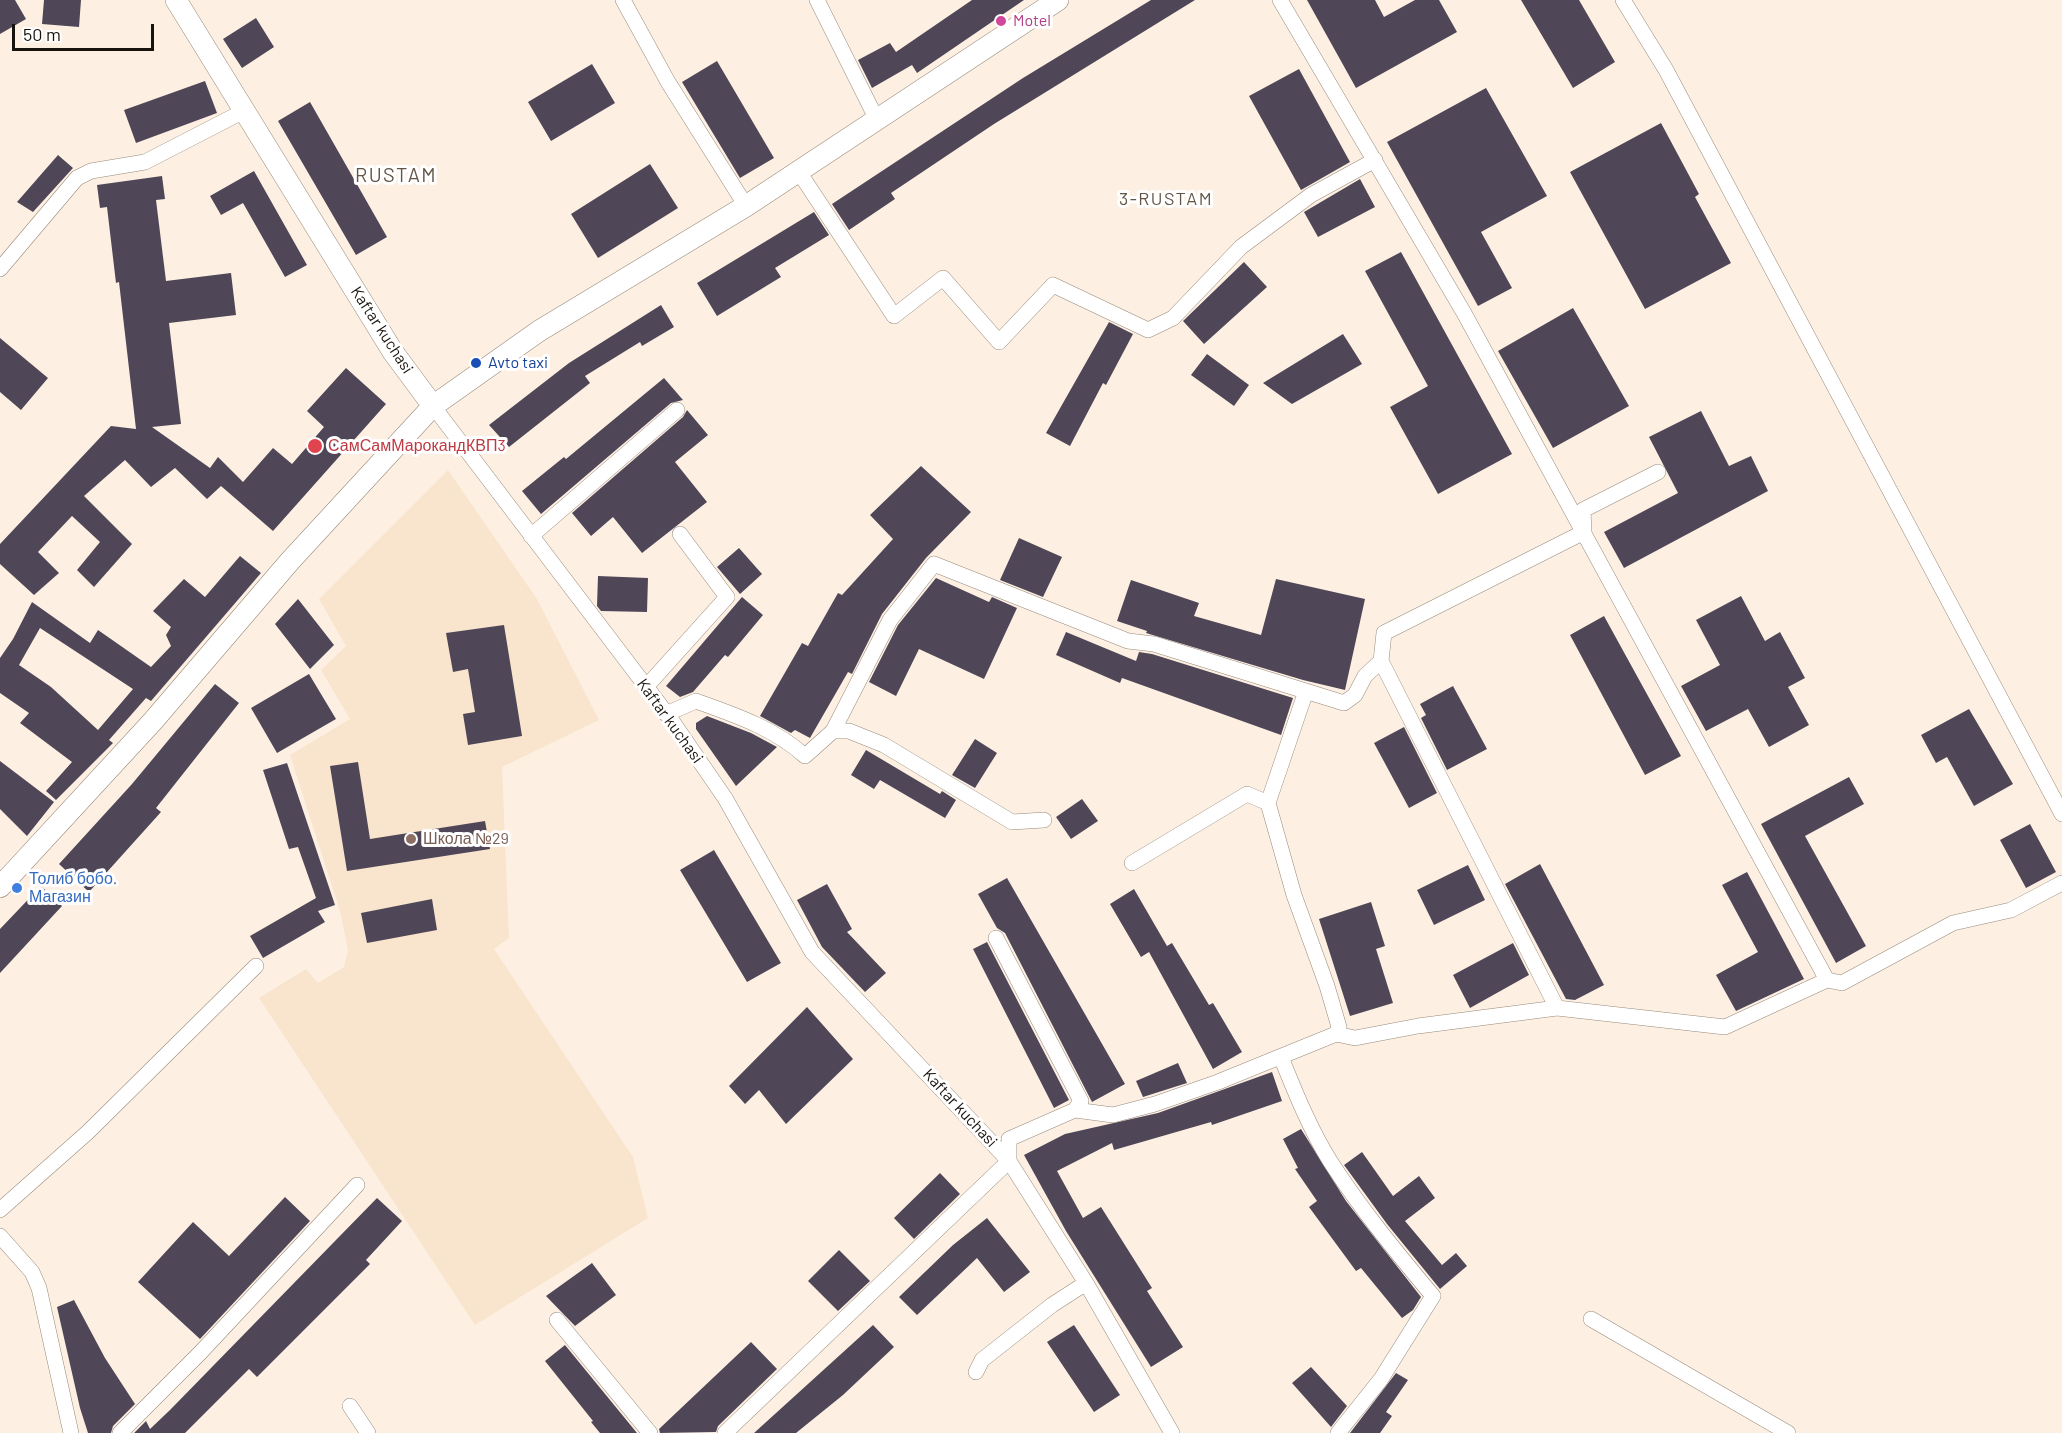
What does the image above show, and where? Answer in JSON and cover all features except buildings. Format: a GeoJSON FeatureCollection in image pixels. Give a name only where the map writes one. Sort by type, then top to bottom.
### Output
{"type":"FeatureCollection","features":[{"type":"Feature","properties":{"kind":"main road","name":"Kaftar kuchasi"},"geometry":{"type":"LineString","coordinates":[[176,0],[393,352],[433,406]]}},
{"type":"Feature","properties":{"kind":"main road"},"geometry":{"type":"LineString","coordinates":[[0,887],[153,721],[290,561],[433,406],[539,331],[746,206],[1058,0]]}},
{"type":"Feature","properties":{"kind":"street"},"geometry":{"type":"LineString","coordinates":[[623,0],[668,82],[746,206]]}},
{"type":"Feature","properties":{"kind":"street"},"geometry":{"type":"LineString","coordinates":[[817,0],[877,120]]}},
{"type":"Feature","properties":{"kind":"street"},"geometry":{"type":"LineString","coordinates":[[1280,0],[1464,313],[1827,980]]}},
{"type":"Feature","properties":{"kind":"street"},"geometry":{"type":"LineString","coordinates":[[1623,0],[1666,70],[2062,814]]}},
{"type":"Feature","properties":{"kind":"street"},"geometry":{"type":"LineString","coordinates":[[0,269],[77,178],[91,171],[145,162],[244,111]]}},
{"type":"Feature","properties":{"kind":"street"},"geometry":{"type":"LineString","coordinates":[[799,172],[894,316],[943,278],[999,342],[1053,285],[1148,330],[1173,318],[1241,247],[1311,195],[1375,160]]}},
{"type":"Feature","properties":{"kind":"street","name":"Kaftar kuchasi"},"geometry":{"type":"LineString","coordinates":[[433,406],[646,687],[725,798],[812,952],[1009,1161],[1086,1283],[1172,1433]]}},
{"type":"Feature","properties":{"kind":"street"},"geometry":{"type":"LineString","coordinates":[[531,536],[677,410]]}},
{"type":"Feature","properties":{"kind":"street"},"geometry":{"type":"LineString","coordinates":[[1584,532],[1583,510],[1658,472]]}},
{"type":"Feature","properties":{"kind":"street"},"geometry":{"type":"LineString","coordinates":[[1557,1008],[1381,662],[1384,633],[1584,532]]}},
{"type":"Feature","properties":{"kind":"street"},"geometry":{"type":"LineString","coordinates":[[646,687],[727,597],[680,534]]}},
{"type":"Feature","properties":{"kind":"street"},"geometry":{"type":"LineString","coordinates":[[666,714],[696,702],[745,718],[789,741],[805,756],[833,731],[890,620],[933,564],[1128,641],[1154,644],[1344,703],[1354,695],[1365,676],[1381,662]]}},
{"type":"Feature","properties":{"kind":"street"},"geometry":{"type":"LineString","coordinates":[[1306,691],[1268,803],[1294,895],[1327,986],[1339,1028],[1336,1034]]}},
{"type":"Feature","properties":{"kind":"street"},"geometry":{"type":"LineString","coordinates":[[833,731],[849,731],[884,745],[1012,822],[1044,820]]}},
{"type":"Feature","properties":{"kind":"street"},"geometry":{"type":"LineString","coordinates":[[1132,863],[1247,794],[1268,803]]}},
{"type":"Feature","properties":{"kind":"street"},"geometry":{"type":"LineString","coordinates":[[725,1433],[1009,1161],[1009,1139],[1075,1110],[1113,1115],[1186,1093],[1336,1034],[1354,1038],[1418,1026],[1557,1008],[1725,1028],[1827,980],[1842,983],[1953,923],[2011,910],[2062,884]]}},
{"type":"Feature","properties":{"kind":"street"},"geometry":{"type":"LineString","coordinates":[[996,938],[1081,1101],[1075,1110]]}},
{"type":"Feature","properties":{"kind":"street"},"geometry":{"type":"LineString","coordinates":[[0,1210],[88,1132],[256,966]]}},
{"type":"Feature","properties":{"kind":"street"},"geometry":{"type":"LineString","coordinates":[[1281,1057],[1294,1091],[1330,1160],[1386,1238],[1433,1296],[1381,1379],[1338,1433]]}},
{"type":"Feature","properties":{"kind":"street"},"geometry":{"type":"LineString","coordinates":[[120,1433],[200,1353],[357,1185]]}},
{"type":"Feature","properties":{"kind":"street"},"geometry":{"type":"LineString","coordinates":[[0,1236],[32,1272],[39,1288],[71,1433]]}},
{"type":"Feature","properties":{"kind":"street"},"geometry":{"type":"LineString","coordinates":[[976,1372],[982,1360],[1052,1305],[1086,1283]]}},
{"type":"Feature","properties":{"kind":"street"},"geometry":{"type":"LineString","coordinates":[[1591,1319],[1788,1433]]}},
{"type":"Feature","properties":{"kind":"street"},"geometry":{"type":"LineString","coordinates":[[557,1320],[650,1433]]}},
{"type":"Feature","properties":{"kind":"street"},"geometry":{"type":"LineString","coordinates":[[350,1406],[368,1433]]}},
{"type":"Feature","properties":{"kind":"shaded area","name":"Школа №29"},"geometry":{"type":"Polygon","coordinates":[[[448,470],[537,599],[599,720],[502,767],[509,938],[494,949],[633,1157],[648,1218],[475,1325],[259,998],[306,969],[318,983],[344,967],[348,950],[340,911],[290,755],[350,719],[321,670],[346,646],[319,599],[448,470]]]}},
{"type":"Feature","properties":{"kind":"place","name":"Motel"},"geometry":{"type":"Point","coordinates":[1001,21]}},
{"type":"Feature","properties":{"kind":"place","name":"Avto taxi"},"geometry":{"type":"Point","coordinates":[476,363]}},
{"type":"Feature","properties":{"kind":"place","name":"СамСамМарокандКВП3"},"geometry":{"type":"Point","coordinates":[315,446]}},
{"type":"Feature","properties":{"kind":"place","name":"Школа №29"},"geometry":{"type":"Point","coordinates":[411,839]}},
{"type":"Feature","properties":{"kind":"place","name":"Толиб бобо. Магазин"},"geometry":{"type":"Point","coordinates":[17,888]}},
{"type":"Feature","properties":{"kind":"district","name":"RUSTAM"},"geometry":{"type":"Point","coordinates":[396,175]}},
{"type":"Feature","properties":{"kind":"district","name":"3-RUSTAM"},"geometry":{"type":"Point","coordinates":[1166,199]}}]}
